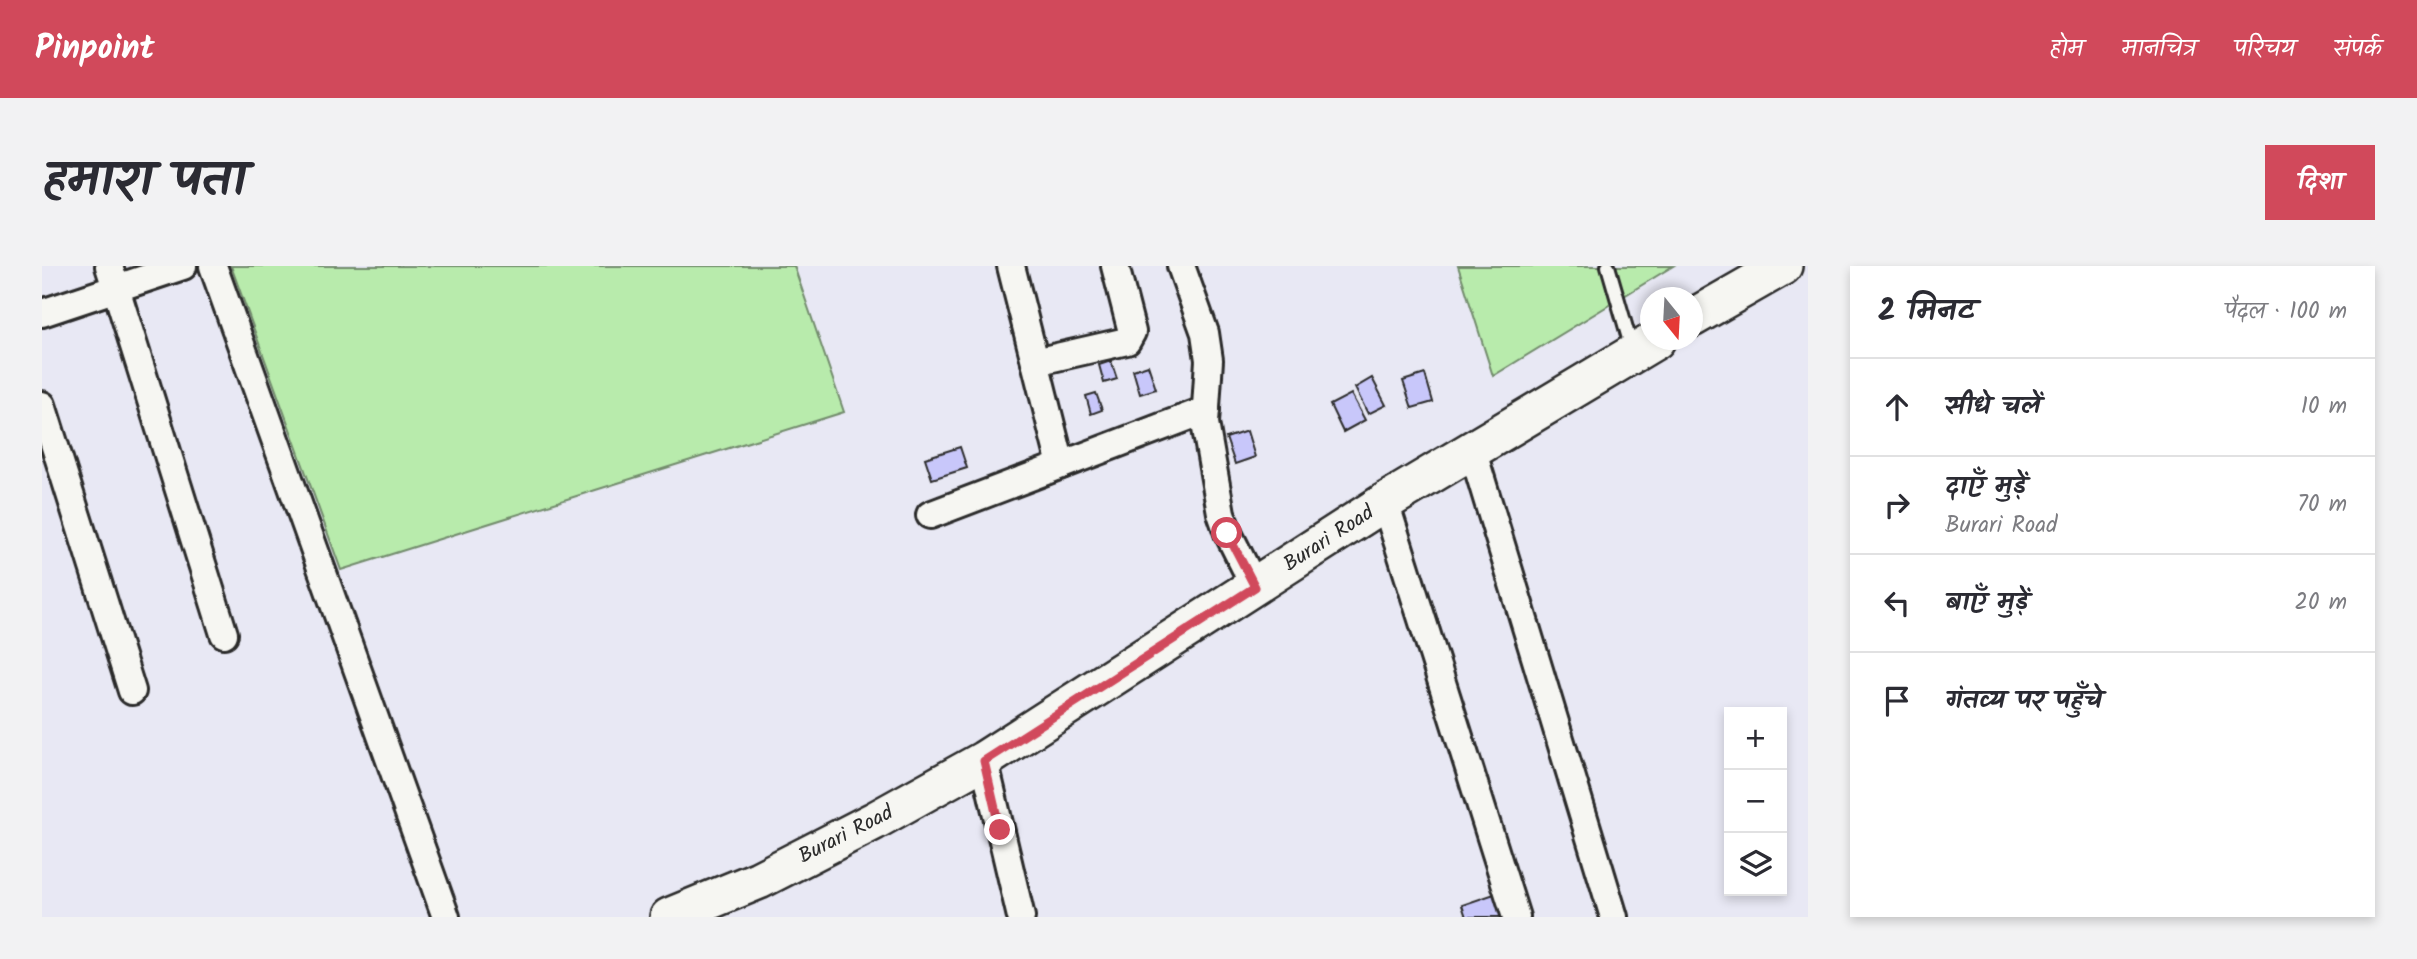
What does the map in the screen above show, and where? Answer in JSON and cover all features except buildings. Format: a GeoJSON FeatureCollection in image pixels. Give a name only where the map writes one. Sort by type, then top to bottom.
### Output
{"type":"FeatureCollection","features":[{"type":"Feature","properties":{"kind":"main road"},"geometry":{"type":"LineString","coordinates":[[1703,312],[1783,266]]}},
{"type":"Feature","properties":{"kind":"main road","name":"Burari Road"},"geometry":{"type":"LineString","coordinates":[[669,917],[759,880],[984,761],[1385,502],[1640,349]]}},
{"type":"Feature","properties":{"kind":"street"},"geometry":{"type":"LineString","coordinates":[[42,313],[112,277],[183,266]]}},
{"type":"Feature","properties":{"kind":"street"},"geometry":{"type":"LineString","coordinates":[[213,266],[446,917]]}},
{"type":"Feature","properties":{"kind":"street"},"geometry":{"type":"LineString","coordinates":[[1011,266],[1061,465]]}},
{"type":"Feature","properties":{"kind":"street"},"geometry":{"type":"LineString","coordinates":[[1035,362],[1127,341],[1132,332],[1115,266]]}},
{"type":"Feature","properties":{"kind":"street"},"geometry":{"type":"LineString","coordinates":[[1181,266],[1205,333],[1209,360],[1206,410],[1209,451],[1221,513],[1227,533],[1255,587]]}},
{"type":"Feature","properties":{"kind":"street"},"geometry":{"type":"LineString","coordinates":[[112,277],[224,634]]}},
{"type":"Feature","properties":{"kind":"street"},"geometry":{"type":"LineString","coordinates":[[42,405],[131,691]]}},
{"type":"Feature","properties":{"kind":"street"},"geometry":{"type":"LineString","coordinates":[[930,515],[1206,410]]}},
{"type":"Feature","properties":{"kind":"street"},"geometry":{"type":"LineString","coordinates":[[1472,449],[1614,917]]}},
{"type":"Feature","properties":{"kind":"street"},"geometry":{"type":"LineString","coordinates":[[1385,502],[1516,917]]}},
{"type":"Feature","properties":{"kind":"street"},"geometry":{"type":"LineString","coordinates":[[984,761],[1021,917]]}},
{"type":"Feature","properties":{"kind":"lane"},"geometry":{"type":"LineString","coordinates":[[1608,266],[1640,335]]}},
{"type":"Feature","properties":{"kind":"green space"},"geometry":{"type":"Polygon","coordinates":[[[231,266],[794,266],[844,412],[341,570],[231,266]]]}},
{"type":"Feature","properties":{"kind":"green space"},"geometry":{"type":"Polygon","coordinates":[[[1458,266],[1673,266],[1493,376],[1458,266]]]}},
{"type":"Feature","properties":{"kind":"route"},"geometry":{"type":"LineString","coordinates":[[1000,830],[984,761],[1255,587],[1227,533]]}}]}
